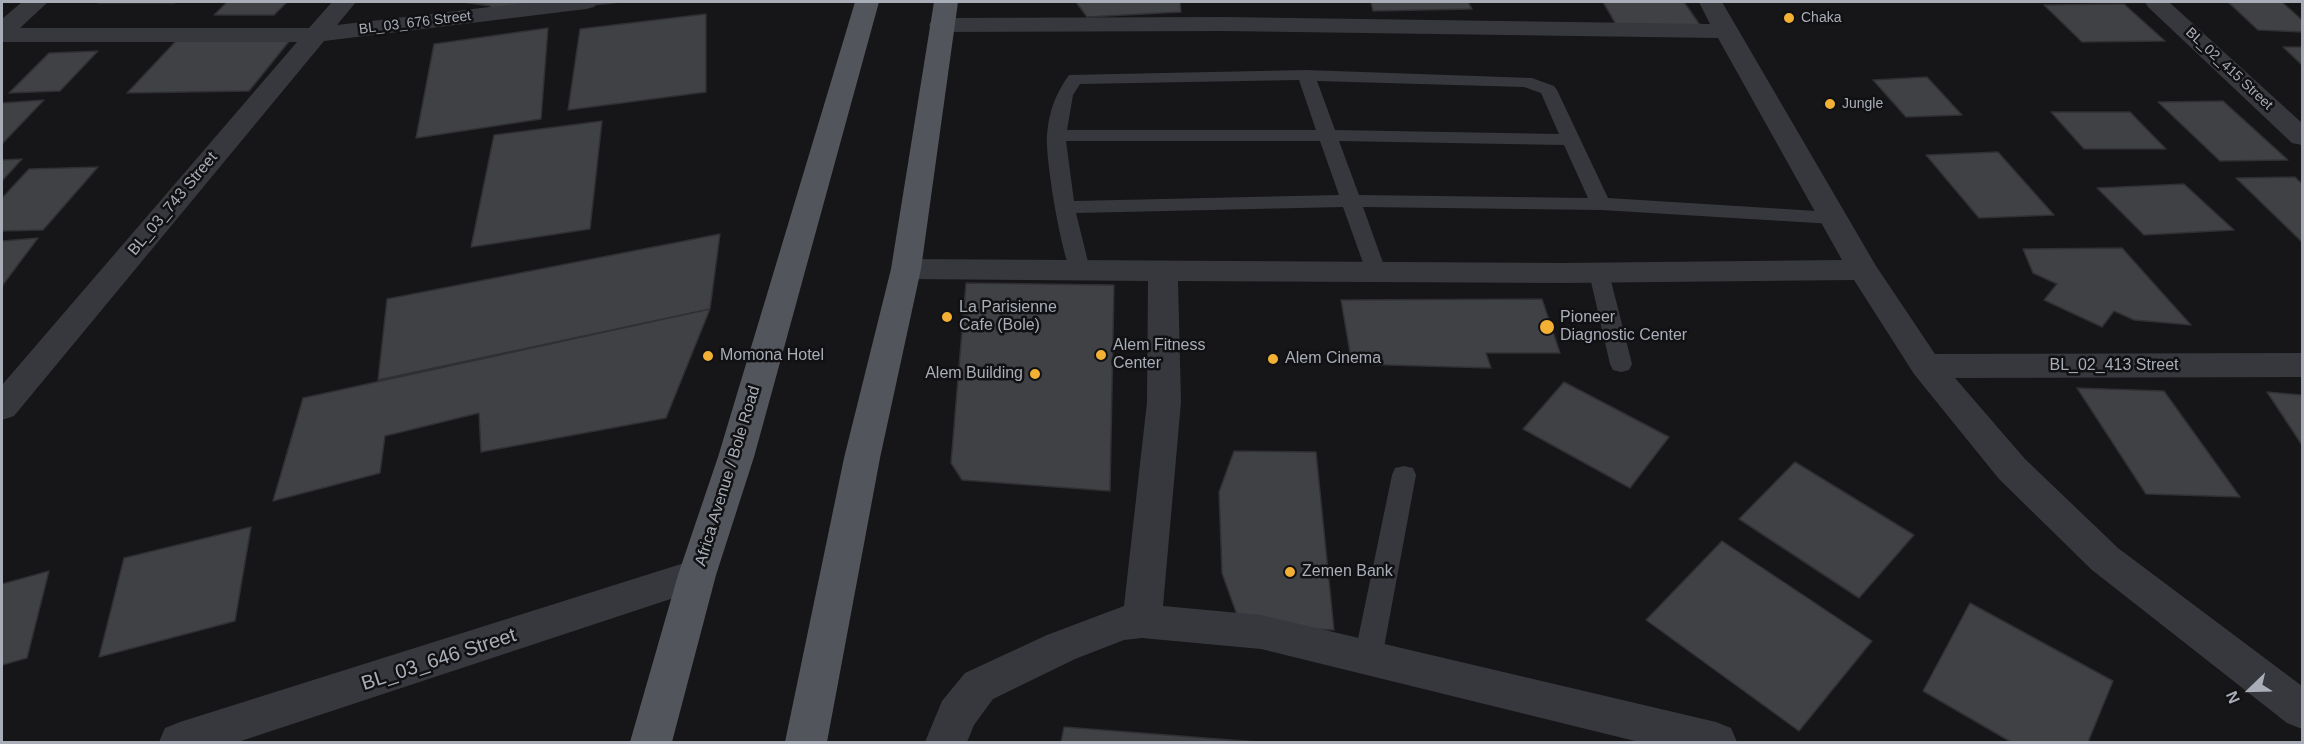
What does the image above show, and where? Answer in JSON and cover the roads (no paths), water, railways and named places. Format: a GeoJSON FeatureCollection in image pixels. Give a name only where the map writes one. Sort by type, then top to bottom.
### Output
{"type":"FeatureCollection","features":[{"type":"Feature","properties":{"kind":"main road","name":"Africa Avenue / Bole Road"},"geometry":{"type":"LineString","coordinates":[[651,742],[697,575],[736,457],[867,2]]}},
{"type":"Feature","properties":{"kind":"main road"},"geometry":{"type":"LineString","coordinates":[[806,742],[862,458],[906,269],[943,13]]}},
{"type":"Feature","properties":{"kind":"street"},"geometry":{"type":"LineString","coordinates":[[2,31],[36,2]]}},
{"type":"Feature","properties":{"kind":"street","name":"BL_03_743 Street"},"geometry":{"type":"LineString","coordinates":[[2,407],[344,2]]}},
{"type":"Feature","properties":{"kind":"street","name":"BL_03_676 Street"},"geometry":{"type":"LineString","coordinates":[[2,35],[316,35],[586,2]]}},
{"type":"Feature","properties":{"kind":"street"},"geometry":{"type":"LineString","coordinates":[[1710,2],[1863,270],[1926,366],[2012,469],[2105,559],[2302,710]]}},
{"type":"Feature","properties":{"kind":"street","name":"BL_02_415 Street"},"geometry":{"type":"LineString","coordinates":[[2156,2],[2302,137]]}},
{"type":"Feature","properties":{"kind":"street"},"geometry":{"type":"LineString","coordinates":[[943,13],[1222,13],[1725,31]]}},
{"type":"Feature","properties":{"kind":"street"},"geometry":{"type":"LineString","coordinates":[[906,269],[1599,273],[1863,270]]}},
{"type":"Feature","properties":{"kind":"street"},"geometry":{"type":"LineString","coordinates":[[1142,621],[1164,402],[1163,270]]}},
{"type":"Feature","properties":{"kind":"street","name":"BL_02_413 Street"},"geometry":{"type":"LineString","coordinates":[[1926,366],[2302,365]]}},
{"type":"Feature","properties":{"kind":"street","name":"BL_03_646 Street"},"geometry":{"type":"LineString","coordinates":[[180,742],[697,575]]}},
{"type":"Feature","properties":{"kind":"street"},"geometry":{"type":"LineString","coordinates":[[946,742],[957,714],[979,687],[1061,647],[1122,623],[1142,621],[1261,632],[1716,742]]}},
{"type":"Feature","properties":{"kind":"lane"},"geometry":{"type":"LineString","coordinates":[[1080,270],[1064,207],[1055,136],[1066,87],[1075,79],[1306,75],[1526,82],[1548,90],[1602,204]]}},
{"type":"Feature","properties":{"kind":"lane"},"geometry":{"type":"LineString","coordinates":[[1306,75],[1376,271]]}},
{"type":"Feature","properties":{"kind":"lane"},"geometry":{"type":"LineString","coordinates":[[1055,136],[1326,135],[1572,140]]}},
{"type":"Feature","properties":{"kind":"lane"},"geometry":{"type":"LineString","coordinates":[[1064,207],[1350,201],[1602,204],[1833,218]]}},
{"type":"Feature","properties":{"kind":"lane"},"geometry":{"type":"LineString","coordinates":[[1599,273],[1621,364]]}},
{"type":"Feature","properties":{"kind":"lane"},"geometry":{"type":"LineString","coordinates":[[1368,658],[1404,475]]}},
{"type":"Feature","properties":{"kind":"place","name":"Chaka"},"geometry":{"type":"Point","coordinates":[1789,18]}},
{"type":"Feature","properties":{"kind":"place","name":"Jungle"},"geometry":{"type":"Point","coordinates":[1830,104]}},
{"type":"Feature","properties":{"kind":"place","name":"La Parisienne Cafe (Bole)"},"geometry":{"type":"Point","coordinates":[947,317]}},
{"type":"Feature","properties":{"kind":"place","name":"Pioneer Diagnostic Center"},"geometry":{"type":"Point","coordinates":[1547,327]}},
{"type":"Feature","properties":{"kind":"place","name":"Alem Fitness Center"},"geometry":{"type":"Point","coordinates":[1101,355]}},
{"type":"Feature","properties":{"kind":"place","name":"Momona Hotel"},"geometry":{"type":"Point","coordinates":[708,356]}},
{"type":"Feature","properties":{"kind":"place","name":"Alem Cinema"},"geometry":{"type":"Point","coordinates":[1273,359]}},
{"type":"Feature","properties":{"kind":"place","name":"Alem Building"},"geometry":{"type":"Point","coordinates":[1035,374]}},
{"type":"Feature","properties":{"kind":"place","name":"Zemen Bank"},"geometry":{"type":"Point","coordinates":[1290,572]}}]}
